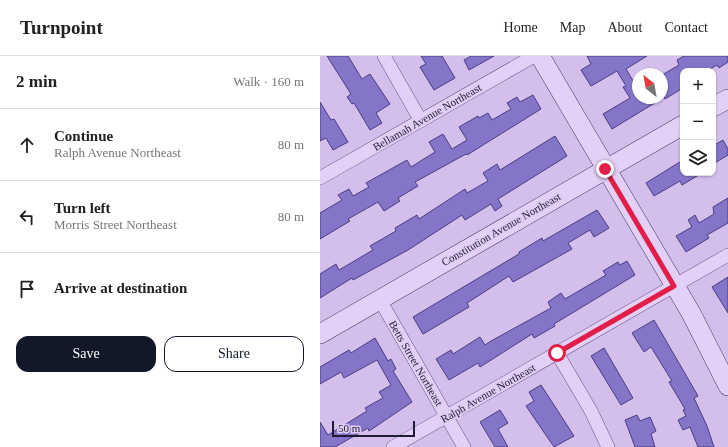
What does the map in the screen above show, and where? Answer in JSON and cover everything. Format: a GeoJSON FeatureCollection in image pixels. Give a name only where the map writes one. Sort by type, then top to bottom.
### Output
{"type":"FeatureCollection","features":[{"type":"Feature","properties":{"kind":"street"},"geometry":{"type":"LineString","coordinates":[[384,56],[421,121]]}},
{"type":"Feature","properties":{"kind":"street","name":"Bellamah Avenue Northeast"},"geometry":{"type":"LineString","coordinates":[[320,178],[534,56]]}},
{"type":"Feature","properties":{"kind":"street"},"geometry":{"type":"LineString","coordinates":[[540,56],[605,169],[691,313],[728,386]]}},
{"type":"Feature","properties":{"kind":"street"},"geometry":{"type":"LineString","coordinates":[[716,105],[728,99]]}},
{"type":"Feature","properties":{"kind":"street","name":"Constitution Avenue Northeast"},"geometry":{"type":"LineString","coordinates":[[320,334],[680,127]]}},
{"type":"Feature","properties":{"kind":"street","name":"Ralph Avenue Northeast"},"geometry":{"type":"LineString","coordinates":[[393,447],[728,255]]}},
{"type":"Feature","properties":{"kind":"street","name":"Betts Street Northeast"},"geometry":{"type":"LineString","coordinates":[[380,300],[464,447]]}},
{"type":"Feature","properties":{"kind":"street"},"geometry":{"type":"LineString","coordinates":[[557,353],[591,411],[608,447]]}},
{"type":"Feature","properties":{"kind":"building"},"geometry":{"type":"Polygon","coordinates":[[[327,56],[348,56],[362,79],[370,74],[390,104],[376,113],[382,123],[370,130],[354,103],[352,104],[347,97],[351,94],[327,56]]]}},
{"type":"Feature","properties":{"kind":"building"},"geometry":{"type":"Polygon","coordinates":[[[421,56],[442,56],[455,78],[434,90],[420,67],[426,64],[421,56]]]}},
{"type":"Feature","properties":{"kind":"building"},"geometry":{"type":"Polygon","coordinates":[[[471,56],[494,56],[469,70],[464,60],[471,56]]]}},
{"type":"Feature","properties":{"kind":"building"},"geometry":{"type":"Polygon","coordinates":[[[587,56],[647,56],[626,69],[632,79],[632,104],[653,104],[612,129],[603,114],[630,98],[623,87],[626,86],[617,71],[591,86],[581,70],[591,64],[587,56]]]}},
{"type":"Feature","properties":{"kind":"building"},"geometry":{"type":"Polygon","coordinates":[[[684,56],[728,56],[728,62],[719,68],[717,65],[712,68],[680,68],[680,90],[668,97],[668,71],[679,65],[677,60],[684,56]]]}},
{"type":"Feature","properties":{"kind":"building"},"geometry":{"type":"Polygon","coordinates":[[[533,95],[541,109],[467,155],[466,154],[415,182],[418,186],[398,198],[400,201],[384,211],[378,202],[348,219],[350,221],[320,239],[320,213],[342,200],[338,195],[349,189],[353,196],[369,187],[366,183],[407,160],[411,167],[435,152],[429,142],[443,134],[452,149],[467,140],[459,127],[478,116],[479,118],[488,113],[492,120],[511,109],[507,103],[517,97],[520,102],[533,95]]]}},
{"type":"Feature","properties":{"kind":"building"},"geometry":{"type":"Polygon","coordinates":[[[320,102],[331,120],[334,119],[348,142],[333,150],[326,138],[320,141],[320,102]]]}},
{"type":"Feature","properties":{"kind":"building"},"geometry":{"type":"Polygon","coordinates":[[[555,136],[567,156],[498,199],[502,206],[495,211],[491,204],[465,220],[462,215],[408,250],[353,280],[352,278],[320,298],[320,274],[336,264],[339,270],[373,250],[370,246],[396,231],[395,228],[417,215],[419,219],[465,189],[467,193],[488,181],[483,173],[497,164],[500,170],[555,136]]]}},
{"type":"Feature","properties":{"kind":"building"},"geometry":{"type":"Polygon","coordinates":[[[723,140],[728,149],[728,155],[716,162],[716,144],[723,140]]]}},
{"type":"Feature","properties":{"kind":"building"},"geometry":{"type":"Polygon","coordinates":[[[680,162],[680,176],[697,176],[682,185],[680,181],[654,196],[646,183],[680,162]]]}},
{"type":"Feature","properties":{"kind":"building"},"geometry":{"type":"Polygon","coordinates":[[[728,198],[728,223],[707,235],[709,238],[686,252],[676,236],[692,227],[688,220],[695,215],[699,223],[714,214],[713,207],[728,198]]]}},
{"type":"Feature","properties":{"kind":"building"},"geometry":{"type":"Polygon","coordinates":[[[597,210],[609,228],[594,237],[590,230],[568,243],[572,249],[513,282],[509,276],[467,303],[469,307],[423,334],[413,317],[519,254],[519,252],[542,238],[543,241],[597,210]]]}},
{"type":"Feature","properties":{"kind":"building"},"geometry":{"type":"Polygon","coordinates":[[[627,261],[635,275],[554,324],[555,326],[534,338],[532,334],[480,367],[478,363],[449,380],[436,359],[451,350],[453,354],[480,337],[485,345],[551,308],[548,302],[561,293],[565,299],[606,275],[603,271],[618,262],[620,265],[627,261]]]}},
{"type":"Feature","properties":{"kind":"building"},"geometry":{"type":"Polygon","coordinates":[[[728,277],[728,313],[712,287],[728,277]]]}},
{"type":"Feature","properties":{"kind":"building"},"geometry":{"type":"Polygon","coordinates":[[[654,320],[698,396],[694,398],[707,426],[714,447],[698,447],[690,427],[683,430],[678,420],[686,416],[683,410],[685,409],[669,382],[672,381],[651,347],[644,352],[632,333],[654,320]]]}},
{"type":"Feature","properties":{"kind":"building"},"geometry":{"type":"Polygon","coordinates":[[[375,338],[388,361],[391,359],[396,369],[393,371],[412,402],[369,431],[368,428],[335,447],[320,447],[320,422],[328,435],[367,411],[365,408],[383,398],[379,392],[391,385],[377,360],[344,378],[341,372],[320,384],[320,367],[349,350],[351,353],[375,338]]]}},
{"type":"Feature","properties":{"kind":"building"},"geometry":{"type":"Polygon","coordinates":[[[604,348],[633,398],[621,405],[591,356],[604,348]]]}},
{"type":"Feature","properties":{"kind":"building"},"geometry":{"type":"Polygon","coordinates":[[[541,385],[574,436],[554,447],[526,406],[534,401],[529,392],[541,385]]]}},
{"type":"Feature","properties":{"kind":"building"},"geometry":{"type":"Polygon","coordinates":[[[500,410],[508,423],[498,429],[508,447],[495,447],[480,422],[500,410]]]}},
{"type":"Feature","properties":{"kind":"building"},"geometry":{"type":"Polygon","coordinates":[[[637,415],[640,421],[650,417],[656,431],[651,434],[655,447],[635,447],[625,420],[637,415]]]}},
{"type":"Feature","properties":{"kind":"route"},"geometry":{"type":"LineString","coordinates":[[557,353],[674,286],[605,169]]}}]}
